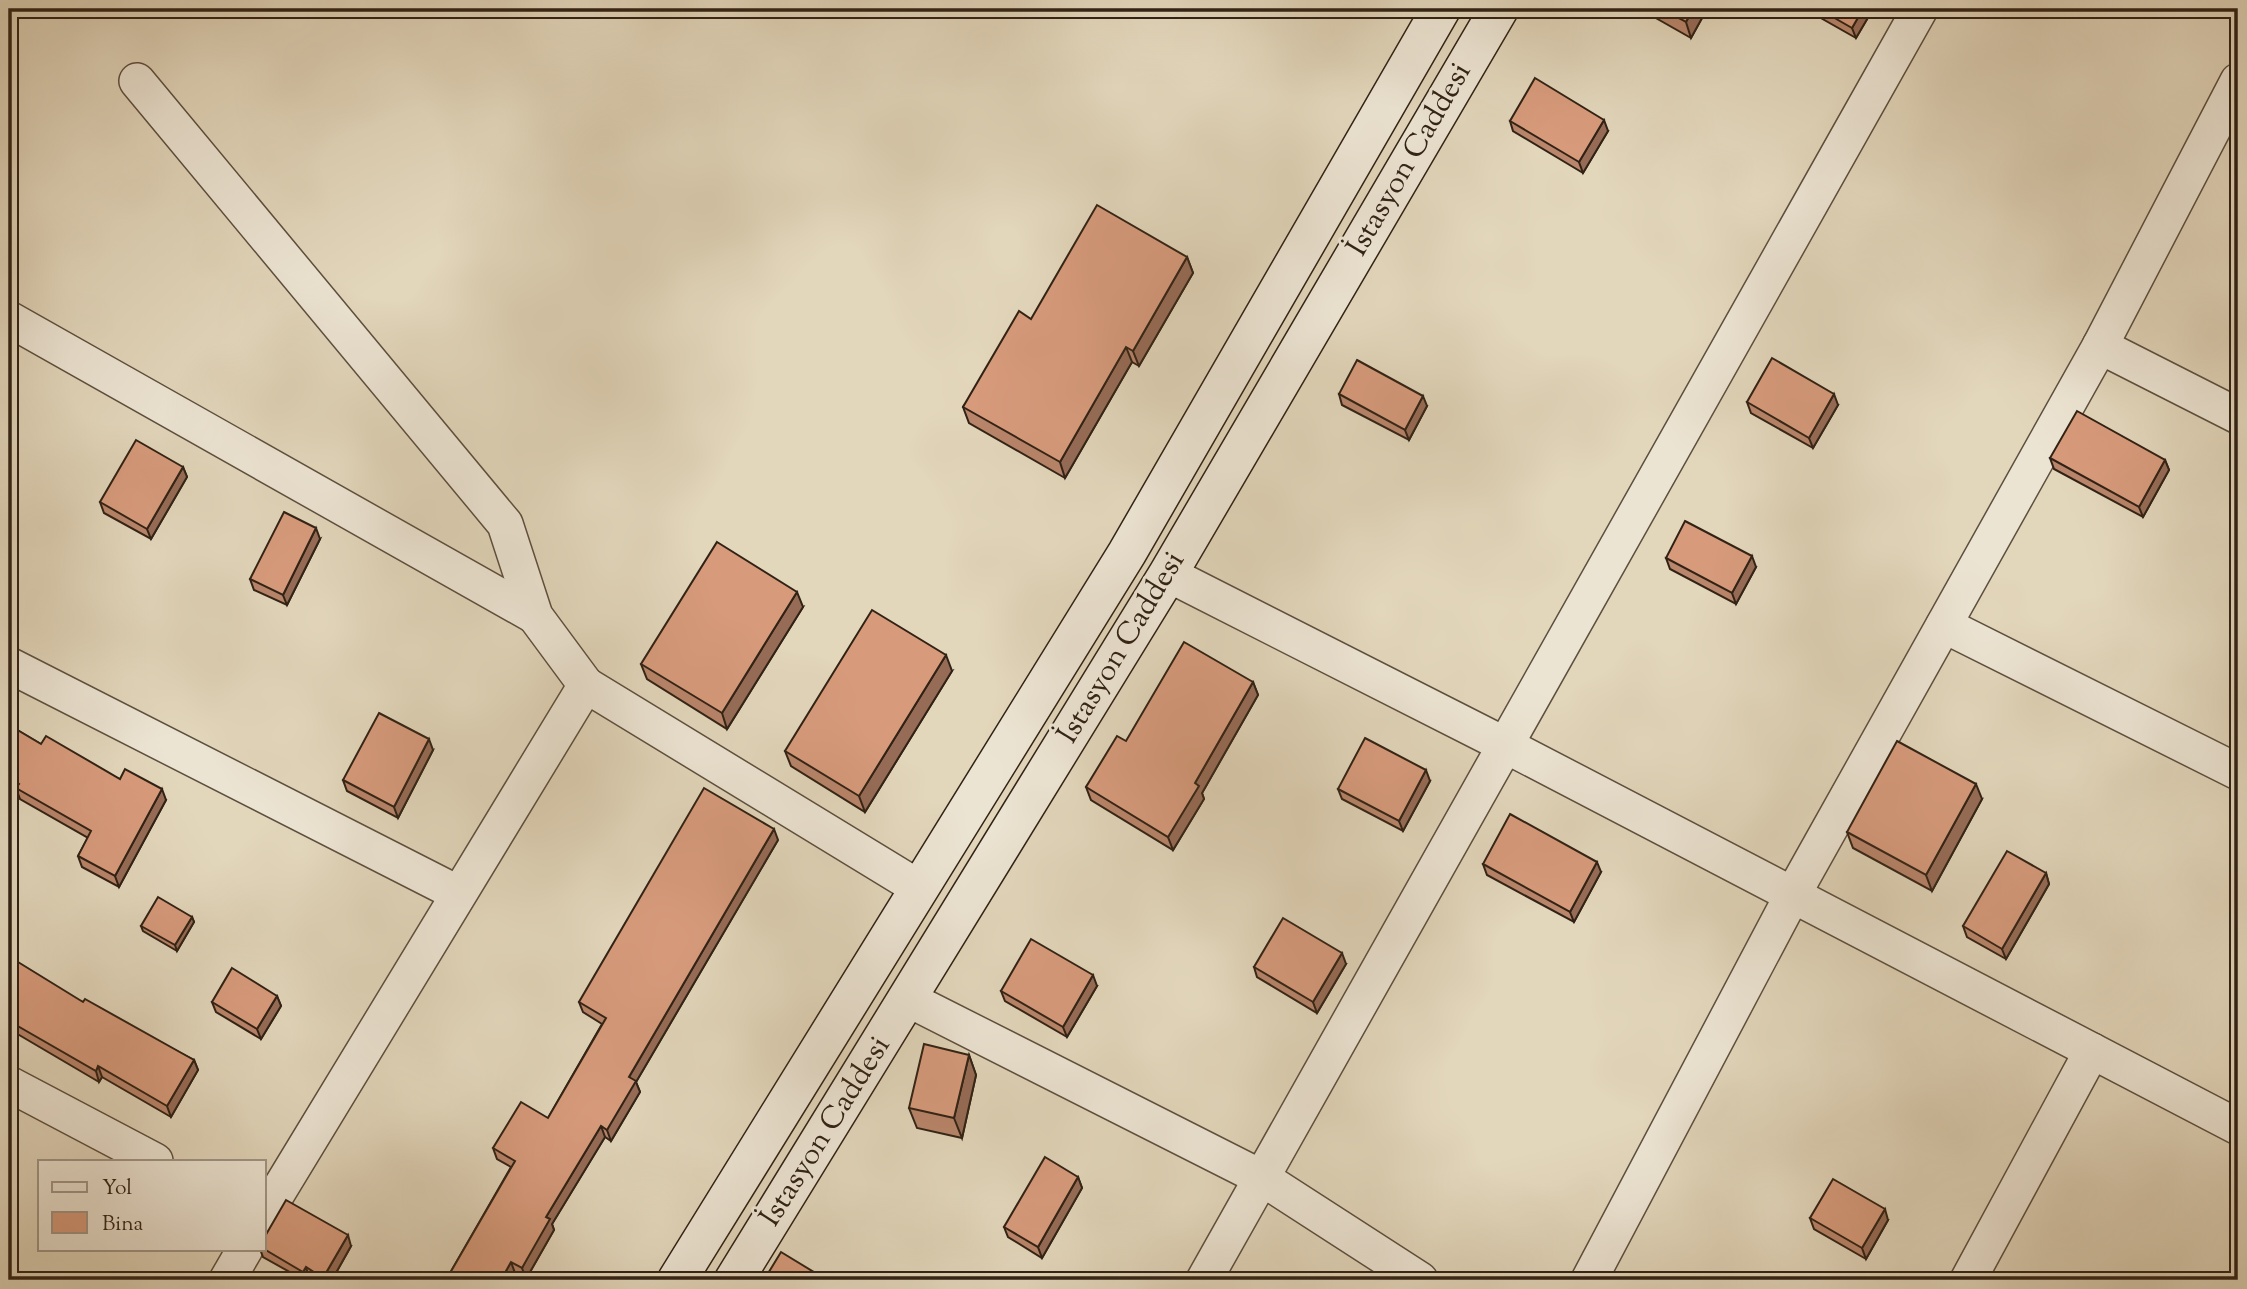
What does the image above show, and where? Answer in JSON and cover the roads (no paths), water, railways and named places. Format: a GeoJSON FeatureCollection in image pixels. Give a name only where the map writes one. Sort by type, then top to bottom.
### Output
{"type":"FeatureCollection","features":[{"type":"Feature","properties":{"kind":"main road"},"geometry":{"type":"LineString","coordinates":[[677,1280],[1127,553],[1441,9]]}},
{"type":"Feature","properties":{"kind":"main road","name":"İstasyon Caddesi"},"geometry":{"type":"LineString","coordinates":[[734,1280],[1168,574],[1499,9]]}},
{"type":"Feature","properties":{"kind":"street"},"geometry":{"type":"LineString","coordinates":[[1204,1280],[1920,9]]}},
{"type":"Feature","properties":{"kind":"street"},"geometry":{"type":"LineString","coordinates":[[137,81],[505,524],[534,616],[586,685],[919,888]]}},
{"type":"Feature","properties":{"kind":"street"},"geometry":{"type":"LineString","coordinates":[[1589,1280],[1792,896],[2100,346],[2238,81]]}},
{"type":"Feature","properties":{"kind":"street"},"geometry":{"type":"LineString","coordinates":[[9,319],[534,616]]}},
{"type":"Feature","properties":{"kind":"street"},"geometry":{"type":"LineString","coordinates":[[2100,346],[2238,416]]}},
{"type":"Feature","properties":{"kind":"street"},"geometry":{"type":"LineString","coordinates":[[1168,574],[1507,746],[2238,1127]]}},
{"type":"Feature","properties":{"kind":"street"},"geometry":{"type":"LineString","coordinates":[[1944,625],[2238,772]]}},
{"type":"Feature","properties":{"kind":"street"},"geometry":{"type":"LineString","coordinates":[[9,665],[457,893]]}},
{"type":"Feature","properties":{"kind":"street"},"geometry":{"type":"LineString","coordinates":[[266,1212],[457,893],[586,685]]}},
{"type":"Feature","properties":{"kind":"street"},"geometry":{"type":"LineString","coordinates":[[908,999],[1262,1178],[1420,1280]]}},
{"type":"Feature","properties":{"kind":"street"},"geometry":{"type":"LineString","coordinates":[[1968,1280],[2092,1051]]}},
{"type":"Feature","properties":{"kind":"street"},"geometry":{"type":"LineString","coordinates":[[9,1084],[153,1160]]}},
{"type":"Feature","properties":{"kind":"street"},"geometry":{"type":"LineString","coordinates":[[227,1280],[244,1250]]}}]}
